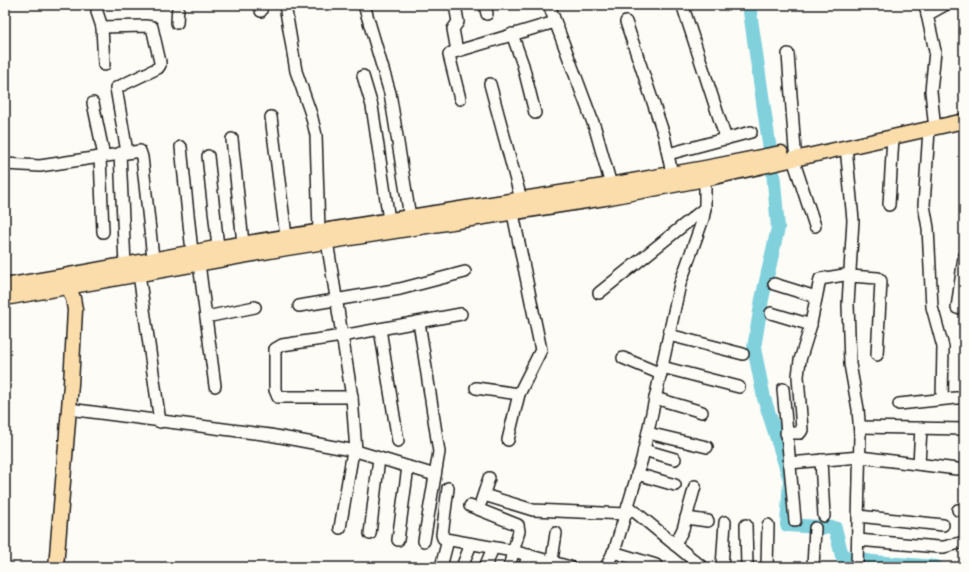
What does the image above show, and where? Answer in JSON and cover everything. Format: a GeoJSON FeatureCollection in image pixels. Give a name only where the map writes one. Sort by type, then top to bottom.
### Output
{"type":"FeatureCollection","features":[{"type":"Feature","properties":{"kind":"main road"},"geometry":{"type":"LineString","coordinates":[[196,256],[218,247],[286,236],[324,234],[389,220],[550,201],[705,174],[762,161],[846,147],[893,137],[931,125],[964,112]]}},
{"type":"Feature","properties":{"kind":"main road"},"geometry":{"type":"LineString","coordinates":[[789,156],[931,125],[964,120]]}},
{"type":"Feature","properties":{"kind":"main road"},"geometry":{"type":"LineString","coordinates":[[612,191],[672,174],[705,174]]}},
{"type":"Feature","properties":{"kind":"main road"},"geometry":{"type":"LineString","coordinates":[[5,298],[66,282],[134,267],[154,266],[196,256],[324,234],[515,204]]}},
{"type":"Feature","properties":{"kind":"main road"},"geometry":{"type":"LineString","coordinates":[[5,286],[66,282]]}},
{"type":"Feature","properties":{"kind":"main road"},"geometry":{"type":"LineString","coordinates":[[56,567],[69,410],[75,310],[73,298],[66,282]]}},
{"type":"Feature","properties":{"kind":"street"},"geometry":{"type":"LineString","coordinates":[[98,5],[98,16],[102,27],[104,65]]}},
{"type":"Feature","properties":{"kind":"street"},"geometry":{"type":"LineString","coordinates":[[177,23],[178,5]]}},
{"type":"Feature","properties":{"kind":"street"},"geometry":{"type":"LineString","coordinates":[[284,5],[296,71],[311,114],[316,135],[324,234],[337,300],[352,397],[354,451],[340,528]]}},
{"type":"Feature","properties":{"kind":"street"},"geometry":{"type":"LineString","coordinates":[[364,5],[390,93],[410,217]]}},
{"type":"Feature","properties":{"kind":"street"},"geometry":{"type":"LineString","coordinates":[[456,5],[458,22],[453,29],[457,51]]}},
{"type":"Feature","properties":{"kind":"street"},"geometry":{"type":"LineString","coordinates":[[549,5],[595,128],[612,191]]}},
{"type":"Feature","properties":{"kind":"street"},"geometry":{"type":"LineString","coordinates":[[942,399],[943,347],[932,307],[928,228],[924,205],[931,125],[930,91],[935,51],[926,10],[945,5]]}},
{"type":"Feature","properties":{"kind":"street"},"geometry":{"type":"LineString","coordinates":[[684,10],[726,139]]}},
{"type":"Feature","properties":{"kind":"street"},"geometry":{"type":"LineString","coordinates":[[460,99],[448,58],[449,55],[457,51],[555,22]]}},
{"type":"Feature","properties":{"kind":"street"},"geometry":{"type":"LineString","coordinates":[[626,22],[664,135],[672,174]]}},
{"type":"Feature","properties":{"kind":"street"},"geometry":{"type":"LineString","coordinates":[[102,27],[152,27],[160,62],[158,68],[116,88],[124,153],[134,267],[160,422]]}},
{"type":"Feature","properties":{"kind":"street"},"geometry":{"type":"LineString","coordinates":[[512,34],[523,65],[535,114]]}},
{"type":"Feature","properties":{"kind":"street"},"geometry":{"type":"LineString","coordinates":[[788,54],[789,156],[815,226]]}},
{"type":"Feature","properties":{"kind":"street"},"geometry":{"type":"LineString","coordinates":[[363,76],[372,106],[389,220]]}},
{"type":"Feature","properties":{"kind":"street"},"geometry":{"type":"LineString","coordinates":[[490,84],[515,204],[541,350],[519,394],[508,440]]}},
{"type":"Feature","properties":{"kind":"street"},"geometry":{"type":"LineString","coordinates":[[93,103],[102,156],[103,232]]}},
{"type":"Feature","properties":{"kind":"street"},"geometry":{"type":"LineString","coordinates":[[271,117],[286,236]]}},
{"type":"Feature","properties":{"kind":"street"},"geometry":{"type":"LineString","coordinates":[[668,154],[752,132]]}},
{"type":"Feature","properties":{"kind":"street"},"geometry":{"type":"LineString","coordinates":[[890,205],[893,137]]}},
{"type":"Feature","properties":{"kind":"street"},"geometry":{"type":"LineString","coordinates":[[232,139],[243,243]]}},
{"type":"Feature","properties":{"kind":"street"},"geometry":{"type":"LineString","coordinates":[[181,147],[215,386]]}},
{"type":"Feature","properties":{"kind":"street"},"geometry":{"type":"LineString","coordinates":[[846,147],[853,220],[848,304],[850,364],[860,427],[857,564]]}},
{"type":"Feature","properties":{"kind":"street"},"geometry":{"type":"LineString","coordinates":[[5,164],[34,167],[136,150],[140,151],[154,266]]}},
{"type":"Feature","properties":{"kind":"street"},"geometry":{"type":"LineString","coordinates":[[208,156],[218,247]]}},
{"type":"Feature","properties":{"kind":"street"},"geometry":{"type":"LineString","coordinates":[[606,567],[614,552],[644,450],[680,284],[703,219],[705,208],[705,174]]}},
{"type":"Feature","properties":{"kind":"street"},"geometry":{"type":"LineString","coordinates":[[599,293],[705,208]]}},
{"type":"Feature","properties":{"kind":"street"},"geometry":{"type":"LineString","coordinates":[[956,308],[964,257]]}},
{"type":"Feature","properties":{"kind":"street"},"geometry":{"type":"LineString","coordinates":[[299,306],[400,289],[465,272]]}},
{"type":"Feature","properties":{"kind":"street"},"geometry":{"type":"LineString","coordinates":[[786,433],[800,433],[802,430],[798,368],[811,325],[820,279],[850,275],[878,278],[881,281],[877,355]]}},
{"type":"Feature","properties":{"kind":"street"},"geometry":{"type":"LineString","coordinates":[[774,284],[816,297]]}},
{"type":"Feature","properties":{"kind":"street"},"geometry":{"type":"LineString","coordinates":[[206,317],[255,307]]}},
{"type":"Feature","properties":{"kind":"street"},"geometry":{"type":"LineString","coordinates":[[771,313],[811,325]]}},
{"type":"Feature","properties":{"kind":"street"},"geometry":{"type":"LineString","coordinates":[[352,397],[278,397],[275,390],[275,349],[278,347],[461,314]]}},
{"type":"Feature","properties":{"kind":"street"},"geometry":{"type":"LineString","coordinates":[[419,322],[438,447],[424,541]]}},
{"type":"Feature","properties":{"kind":"street"},"geometry":{"type":"LineString","coordinates":[[380,329],[398,441]]}},
{"type":"Feature","properties":{"kind":"street"},"geometry":{"type":"LineString","coordinates":[[669,335],[743,354]]}},
{"type":"Feature","properties":{"kind":"street"},"geometry":{"type":"LineString","coordinates":[[622,358],[661,370],[739,387]]}},
{"type":"Feature","properties":{"kind":"street"},"geometry":{"type":"LineString","coordinates":[[476,388],[519,394]]}},
{"type":"Feature","properties":{"kind":"street"},"geometry":{"type":"LineString","coordinates":[[783,389],[795,521]]}},
{"type":"Feature","properties":{"kind":"street"},"geometry":{"type":"LineString","coordinates":[[655,398],[702,412]]}},
{"type":"Feature","properties":{"kind":"street"},"geometry":{"type":"LineString","coordinates":[[899,404],[964,398]]}},
{"type":"Feature","properties":{"kind":"street"},"geometry":{"type":"LineString","coordinates":[[69,410],[265,434],[354,451],[435,475]]}},
{"type":"Feature","properties":{"kind":"street"},"geometry":{"type":"LineString","coordinates":[[860,427],[964,428]]}},
{"type":"Feature","properties":{"kind":"street"},"geometry":{"type":"LineString","coordinates":[[919,464],[921,428]]}},
{"type":"Feature","properties":{"kind":"street"},"geometry":{"type":"LineString","coordinates":[[648,433],[707,447]]}},
{"type":"Feature","properties":{"kind":"street"},"geometry":{"type":"LineString","coordinates":[[644,450],[675,459]]}},
{"type":"Feature","properties":{"kind":"street"},"geometry":{"type":"LineString","coordinates":[[789,463],[860,457],[957,469]]}},
{"type":"Feature","properties":{"kind":"street"},"geometry":{"type":"LineString","coordinates":[[370,534],[379,458]]}},
{"type":"Feature","properties":{"kind":"street"},"geometry":{"type":"LineString","coordinates":[[821,460],[824,516]]}},
{"type":"Feature","properties":{"kind":"street"},"geometry":{"type":"LineString","coordinates":[[398,540],[408,467]]}},
{"type":"Feature","properties":{"kind":"street"},"geometry":{"type":"LineString","coordinates":[[637,474],[675,485]]}},
{"type":"Feature","properties":{"kind":"street"},"geometry":{"type":"LineString","coordinates":[[489,478],[484,495],[475,508],[518,525],[518,531],[509,567]]}},
{"type":"Feature","properties":{"kind":"street"},"geometry":{"type":"LineString","coordinates":[[675,545],[683,529],[695,486]]}},
{"type":"Feature","properties":{"kind":"street"},"geometry":{"type":"LineString","coordinates":[[448,488],[442,534],[443,538],[513,551],[529,555],[551,564],[570,567]]}},
{"type":"Feature","properties":{"kind":"street"},"geometry":{"type":"LineString","coordinates":[[484,495],[533,510],[627,510],[702,567]]}},
{"type":"Feature","properties":{"kind":"street"},"geometry":{"type":"LineString","coordinates":[[858,516],[943,525]]}},
{"type":"Feature","properties":{"kind":"street"},"geometry":{"type":"LineString","coordinates":[[686,518],[708,521]]}},
{"type":"Feature","properties":{"kind":"street"},"geometry":{"type":"LineString","coordinates":[[722,567],[725,522]]}},
{"type":"Feature","properties":{"kind":"street"},"geometry":{"type":"LineString","coordinates":[[767,567],[768,525]]}},
{"type":"Feature","properties":{"kind":"street"},"geometry":{"type":"LineString","coordinates":[[746,526],[747,567]]}},
{"type":"Feature","properties":{"kind":"street"},"geometry":{"type":"LineString","coordinates":[[813,567],[815,528]]}},
{"type":"Feature","properties":{"kind":"street"},"geometry":{"type":"LineString","coordinates":[[551,564],[556,533]]}},
{"type":"Feature","properties":{"kind":"street"},"geometry":{"type":"LineString","coordinates":[[441,567],[448,540]]}},
{"type":"Feature","properties":{"kind":"street"},"geometry":{"type":"LineString","coordinates":[[858,540],[938,547],[964,542]]}},
{"type":"Feature","properties":{"kind":"street"},"geometry":{"type":"LineString","coordinates":[[462,567],[471,544]]}},
{"type":"Feature","properties":{"kind":"street"},"geometry":{"type":"LineString","coordinates":[[485,567],[493,548]]}},
{"type":"Feature","properties":{"kind":"street"},"geometry":{"type":"LineString","coordinates":[[614,552],[656,565]]}},
{"type":"Feature","properties":{"kind":"street"},"geometry":{"type":"LineString","coordinates":[[524,567],[529,555]]}},
{"type":"Feature","properties":{"kind":"waterway"},"geometry":{"type":"LineString","coordinates":[[749,5],[773,171],[778,228],[762,299],[754,348],[764,398],[790,480],[787,525],[835,528],[842,556],[873,562],[936,567]]}}]}
